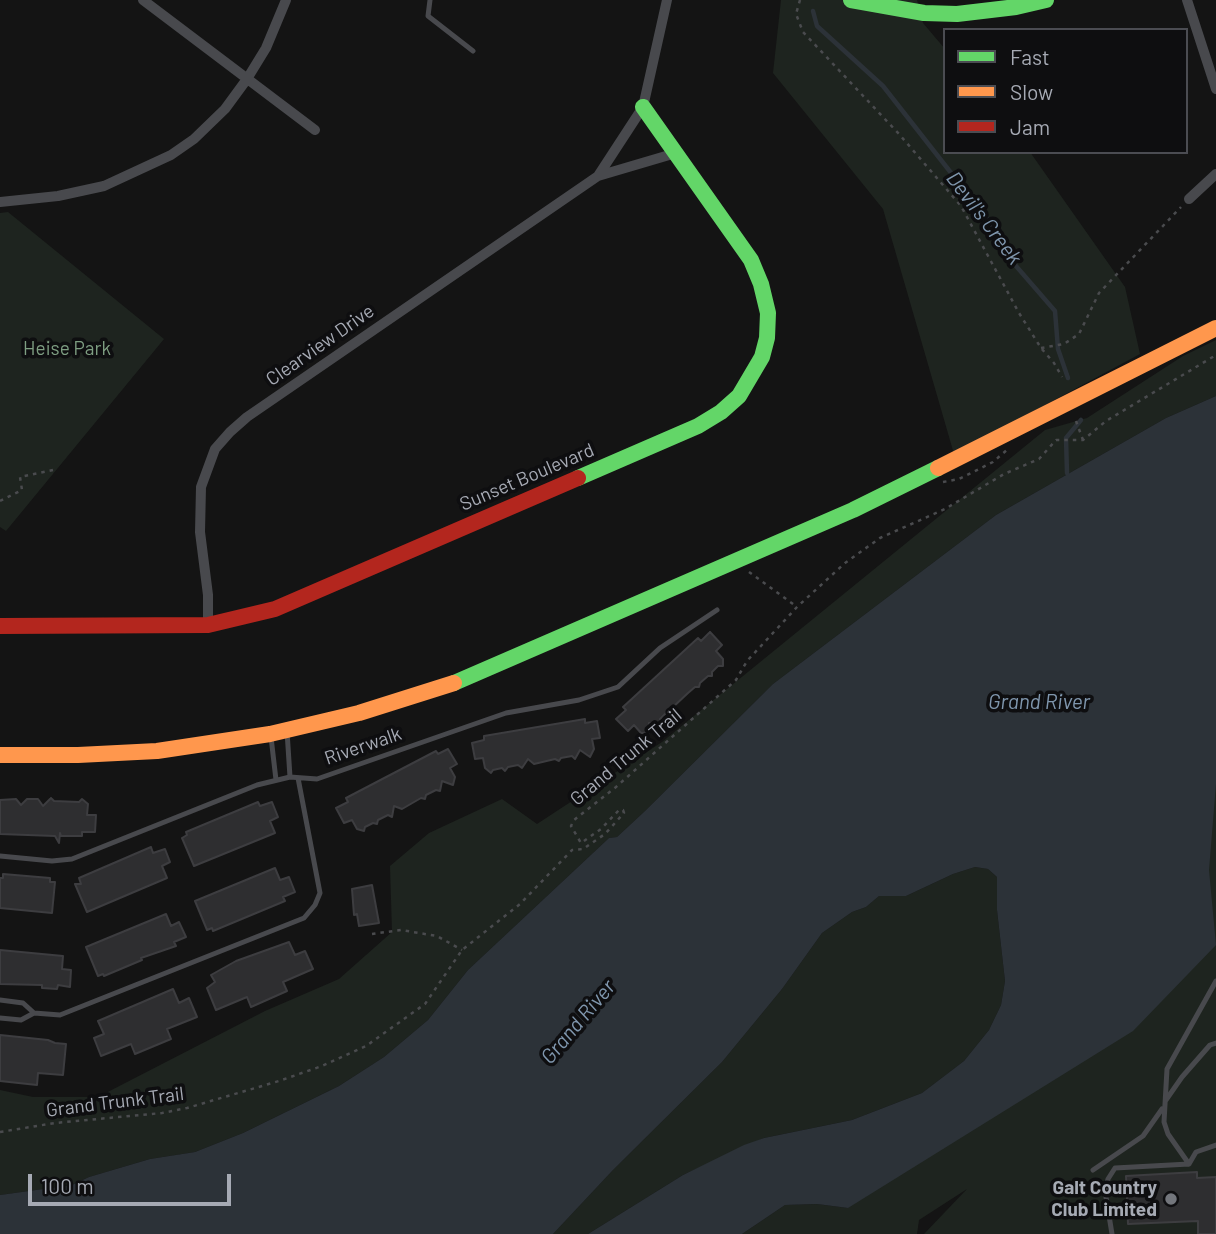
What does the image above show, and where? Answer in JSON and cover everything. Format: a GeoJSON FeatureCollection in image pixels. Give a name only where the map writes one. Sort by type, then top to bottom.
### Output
{"type":"FeatureCollection","features":[{"type":"Feature","properties":{"kind":"street"},"geometry":{"type":"LineString","coordinates":[[143,0],[315,130]]}},
{"type":"Feature","properties":{"kind":"street"},"geometry":{"type":"LineString","coordinates":[[0,202],[58,196],[104,186],[171,155],[194,139],[225,109],[247,79],[266,48],[286,0]]}},
{"type":"Feature","properties":{"kind":"street","name":"Clearview Drive"},"geometry":{"type":"LineString","coordinates":[[598,176],[643,107],[667,0]]}},
{"type":"Feature","properties":{"kind":"street"},"geometry":{"type":"LineString","coordinates":[[851,0],[924,13],[957,14],[1016,7],[1046,0]]}},
{"type":"Feature","properties":{"kind":"street"},"geometry":{"type":"LineString","coordinates":[[1187,0],[1216,89]]}},
{"type":"Feature","properties":{"kind":"street","name":"Sunset Boulevard"},"geometry":{"type":"LineString","coordinates":[[0,626],[208,625],[275,609],[698,426],[721,412],[739,396],[754,373],[767,338],[768,313],[761,284],[745,251],[643,107]]}},
{"type":"Feature","properties":{"kind":"street","name":"Clearview Drive"},"geometry":{"type":"LineString","coordinates":[[208,625],[208,596],[200,532],[201,487],[215,449],[230,432],[247,417],[598,176],[676,153]]}},
{"type":"Feature","properties":{"kind":"street"},"geometry":{"type":"LineString","coordinates":[[1189,199],[1216,174]]}},
{"type":"Feature","properties":{"kind":"street"},"geometry":{"type":"LineString","coordinates":[[0,755],[157,751],[270,734],[359,713],[480,673],[853,510],[1216,328]]}},
{"type":"Feature","properties":{"kind":"lane"},"geometry":{"type":"LineString","coordinates":[[430,0],[429,16],[473,51]]}},
{"type":"Feature","properties":{"kind":"lane","name":"Riverwalk"},"geometry":{"type":"LineString","coordinates":[[0,856],[52,861],[72,859],[257,785],[290,777],[317,779],[506,713],[579,700],[618,687],[660,648],[717,610]]}},
{"type":"Feature","properties":{"kind":"lane"},"geometry":{"type":"LineString","coordinates":[[287,731],[290,777]]}},
{"type":"Feature","properties":{"kind":"lane"},"geometry":{"type":"LineString","coordinates":[[270,734],[276,780]]}},
{"type":"Feature","properties":{"kind":"lane"},"geometry":{"type":"LineString","coordinates":[[0,1018],[21,1020],[34,1013],[60,1015],[304,918],[315,905],[320,893],[298,778]]}},
{"type":"Feature","properties":{"kind":"lane"},"geometry":{"type":"LineString","coordinates":[[1189,1164],[1168,1134],[1164,1122],[1167,1069],[1216,981]]}},
{"type":"Feature","properties":{"kind":"lane"},"geometry":{"type":"LineString","coordinates":[[0,1002],[23,1003],[34,1013]]}},
{"type":"Feature","properties":{"kind":"lane"},"geometry":{"type":"LineString","coordinates":[[1093,1170],[1143,1136],[1182,1077],[1210,1045],[1216,1043]]}},
{"type":"Feature","properties":{"kind":"lane"},"geometry":{"type":"LineString","coordinates":[[1189,1164],[1196,1152],[1216,1145]]}},
{"type":"Feature","properties":{"kind":"lane"},"geometry":{"type":"LineString","coordinates":[[1112,1234],[1105,1191],[1115,1168],[1189,1164]]}},
{"type":"Feature","properties":{"kind":"path"},"geometry":{"type":"LineString","coordinates":[[800,0],[796,14],[803,32],[899,134],[961,206],[1041,348],[1062,377]]}},
{"type":"Feature","properties":{"kind":"path"},"geometry":{"type":"LineString","coordinates":[[1041,348],[1064,344],[1079,334],[1099,293],[1189,199]]}},
{"type":"Feature","properties":{"kind":"path","name":"Grand Trunk Trail"},"geometry":{"type":"LineString","coordinates":[[0,1132],[55,1123],[162,1113],[230,1096],[322,1066],[366,1045],[425,1004],[462,950],[520,904],[572,850],[583,849],[605,834],[624,813],[623,810],[581,843],[571,826],[574,820],[616,788],[736,680],[747,661],[797,607],[868,545],[945,509],[1004,474],[1039,459],[1056,440],[1083,440],[1106,421],[1216,355]]}},
{"type":"Feature","properties":{"kind":"path"},"geometry":{"type":"LineString","coordinates":[[1076,421],[1083,440]]}},
{"type":"Feature","properties":{"kind":"path"},"geometry":{"type":"LineString","coordinates":[[0,501],[22,490],[20,477],[53,470]]}},
{"type":"Feature","properties":{"kind":"path"},"geometry":{"type":"LineString","coordinates":[[747,570],[797,607]]}},
{"type":"Feature","properties":{"kind":"path"},"geometry":{"type":"LineString","coordinates":[[372,934],[401,930],[437,936],[462,950]]}},
{"type":"Feature","properties":{"kind":"green space"},"geometry":{"type":"Polygon","coordinates":[[[781,0],[917,0],[923,23],[943,47],[943,154],[1031,154],[1125,287],[1140,354],[954,454],[883,209],[773,73],[781,0]]]}},
{"type":"Feature","properties":{"kind":"green space","name":"Heise Park"},"geometry":{"type":"Polygon","coordinates":[[[8,212],[164,339],[6,531],[0,527],[0,213],[8,212]]]}},
{"type":"Feature","properties":{"kind":"green space"},"geometry":{"type":"Polygon","coordinates":[[[1216,340],[1216,396],[1166,418],[996,515],[773,684],[645,811],[617,837],[609,838],[468,970],[428,1020],[384,1057],[339,1086],[243,1133],[195,1152],[150,1159],[89,1177],[72,1185],[0,1195],[0,1090],[33,1097],[98,1097],[265,1011],[339,979],[392,932],[390,866],[429,833],[502,799],[537,824],[662,742],[1045,430],[1087,418],[1183,356],[1216,340]]]}},
{"type":"Feature","properties":{"kind":"green space"},"geometry":{"type":"Polygon","coordinates":[[[1216,762],[1216,1234],[924,1234],[967,1189],[919,1220],[917,1234],[742,1234],[785,1205],[817,1204],[848,1208],[1216,762]]]}},
{"type":"Feature","properties":{"kind":"green space"},"geometry":{"type":"Polygon","coordinates":[[[975,867],[988,869],[997,877],[997,910],[1005,981],[1001,1005],[989,1030],[964,1061],[922,1093],[852,1120],[764,1138],[683,1175],[588,1234],[553,1234],[722,1062],[782,989],[822,933],[852,912],[866,907],[879,896],[906,896],[975,867]]]}},
{"type":"Feature","properties":{"kind":"water","name":"Grand River"},"geometry":{"type":"Polygon","coordinates":[[[1216,396],[1216,784],[1209,870],[1216,945],[1133,1031],[848,1208],[817,1204],[785,1205],[742,1234],[588,1234],[683,1175],[744,1145],[764,1138],[852,1120],[922,1093],[964,1061],[989,1030],[1001,1005],[1005,981],[997,910],[997,877],[988,869],[975,867],[906,896],[879,896],[866,907],[852,912],[822,933],[782,989],[722,1062],[553,1234],[0,1234],[0,1195],[72,1185],[89,1177],[150,1159],[195,1152],[243,1133],[339,1086],[384,1057],[428,1020],[468,970],[609,838],[617,837],[645,811],[773,684],[996,515],[1166,418],[1216,396]]]}},
{"type":"Feature","properties":{"kind":"building"},"geometry":{"type":"Polygon","coordinates":[[[710,632],[722,645],[716,651],[723,659],[723,666],[718,666],[712,676],[708,676],[699,687],[688,693],[672,708],[672,713],[667,712],[660,719],[660,724],[649,723],[649,733],[641,733],[634,725],[628,731],[616,719],[626,710],[623,707],[698,638],[701,641],[710,632]]]}},
{"type":"Feature","properties":{"kind":"building"},"geometry":{"type":"Polygon","coordinates":[[[585,719],[585,723],[597,721],[600,738],[592,739],[594,749],[590,757],[580,750],[575,759],[572,756],[559,761],[555,759],[534,764],[528,759],[522,768],[518,765],[508,767],[505,771],[502,768],[493,770],[491,773],[485,768],[483,758],[475,759],[472,743],[484,740],[484,736],[585,719]]]}},
{"type":"Feature","properties":{"kind":"building"},"geometry":{"type":"Polygon","coordinates":[[[448,749],[457,764],[450,768],[455,777],[453,785],[442,781],[440,791],[436,790],[426,795],[425,799],[421,798],[402,809],[394,806],[392,817],[388,815],[378,820],[377,824],[365,827],[364,831],[357,829],[352,820],[344,823],[336,808],[348,802],[346,798],[436,751],[438,754],[448,749]]]}},
{"type":"Feature","properties":{"kind":"building"},"geometry":{"type":"Polygon","coordinates":[[[51,798],[54,801],[79,802],[82,799],[88,804],[87,815],[96,815],[95,832],[82,832],[82,836],[61,836],[60,833],[59,843],[55,836],[0,834],[0,800],[16,799],[21,805],[27,799],[38,799],[43,806],[51,798]]]}},
{"type":"Feature","properties":{"kind":"building"},"geometry":{"type":"Polygon","coordinates":[[[258,802],[260,806],[272,802],[278,817],[270,821],[275,833],[194,866],[182,838],[187,835],[186,832],[258,802]]]}},
{"type":"Feature","properties":{"kind":"building"},"geometry":{"type":"Polygon","coordinates":[[[151,847],[153,853],[165,849],[170,862],[162,866],[167,878],[87,912],[75,884],[81,884],[79,878],[151,847]]]}},
{"type":"Feature","properties":{"kind":"building"},"geometry":{"type":"Polygon","coordinates":[[[275,868],[280,880],[289,877],[295,892],[283,897],[285,901],[213,931],[212,928],[207,930],[195,901],[275,868]]]}},
{"type":"Feature","properties":{"kind":"building"},"geometry":{"type":"Polygon","coordinates":[[[3,874],[50,878],[50,882],[55,882],[52,913],[0,908],[0,878],[3,878],[3,874]]]}},
{"type":"Feature","properties":{"kind":"building"},"geometry":{"type":"Polygon","coordinates":[[[372,885],[379,923],[359,926],[357,914],[354,915],[352,889],[372,885]]]}},
{"type":"Feature","properties":{"kind":"building"},"geometry":{"type":"Polygon","coordinates":[[[166,914],[171,926],[179,922],[186,937],[174,942],[176,946],[141,958],[142,960],[104,976],[98,976],[86,947],[166,914]]]}},
{"type":"Feature","properties":{"kind":"building"},"geometry":{"type":"Polygon","coordinates":[[[289,942],[295,955],[305,951],[313,969],[283,982],[287,991],[251,1007],[247,997],[216,1010],[207,988],[215,982],[211,975],[236,961],[289,942]]]}},
{"type":"Feature","properties":{"kind":"building"},"geometry":{"type":"Polygon","coordinates":[[[0,950],[63,956],[62,969],[71,970],[70,987],[58,985],[57,989],[42,988],[42,985],[0,984],[0,950]]]}},
{"type":"Feature","properties":{"kind":"building"},"geometry":{"type":"Polygon","coordinates":[[[173,989],[179,1003],[189,998],[197,1017],[167,1029],[171,1039],[135,1054],[131,1044],[101,1056],[94,1038],[104,1034],[98,1021],[173,989]]]}},
{"type":"Feature","properties":{"kind":"building"},"geometry":{"type":"Polygon","coordinates":[[[0,1035],[66,1044],[63,1075],[38,1073],[37,1085],[0,1081],[0,1035]]]}},
{"type":"Feature","properties":{"kind":"building","name":"Galt Country Club Limited"},"geometry":{"type":"Polygon","coordinates":[[[1197,1172],[1197,1178],[1216,1177],[1216,1234],[1198,1234],[1198,1221],[1128,1224],[1126,1176],[1197,1172]]]}},
{"type":"Feature","properties":{"kind":"waterway","name":"Devil's Creek"},"geometry":{"type":"LineString","coordinates":[[813,11],[817,26],[883,86],[988,220],[1016,266],[1055,311],[1058,349],[1068,378]]}},
{"type":"Feature","properties":{"kind":"waterway","name":"Devil's Creek"},"geometry":{"type":"LineString","coordinates":[[1067,473],[1066,438],[1081,420]]}},
{"type":"Feature","properties":{"kind":"traffic: fast"},"geometry":{"type":"LineString","coordinates":[[851,0],[924,13],[957,14],[1016,7],[1046,0]]}},
{"type":"Feature","properties":{"kind":"traffic: fast"},"geometry":{"type":"LineString","coordinates":[[578,478],[698,426],[721,412],[739,396],[762,357],[767,338],[768,313],[761,284],[751,260],[643,107]]}},
{"type":"Feature","properties":{"kind":"traffic: fast"},"geometry":{"type":"LineString","coordinates":[[454,683],[853,510],[938,468]]}},
{"type":"Feature","properties":{"kind":"traffic: slow"},"geometry":{"type":"LineString","coordinates":[[938,468],[1216,328]]}},
{"type":"Feature","properties":{"kind":"traffic: slow"},"geometry":{"type":"LineString","coordinates":[[0,755],[157,751],[270,734],[359,713],[454,683]]}},
{"type":"Feature","properties":{"kind":"traffic: jam"},"geometry":{"type":"LineString","coordinates":[[0,626],[208,625],[275,609],[578,478]]}},
{"type":"Feature","properties":{"kind":"place","name":"Galt Country Club Limited"},"geometry":{"type":"Point","coordinates":[1171,1199]}}]}
